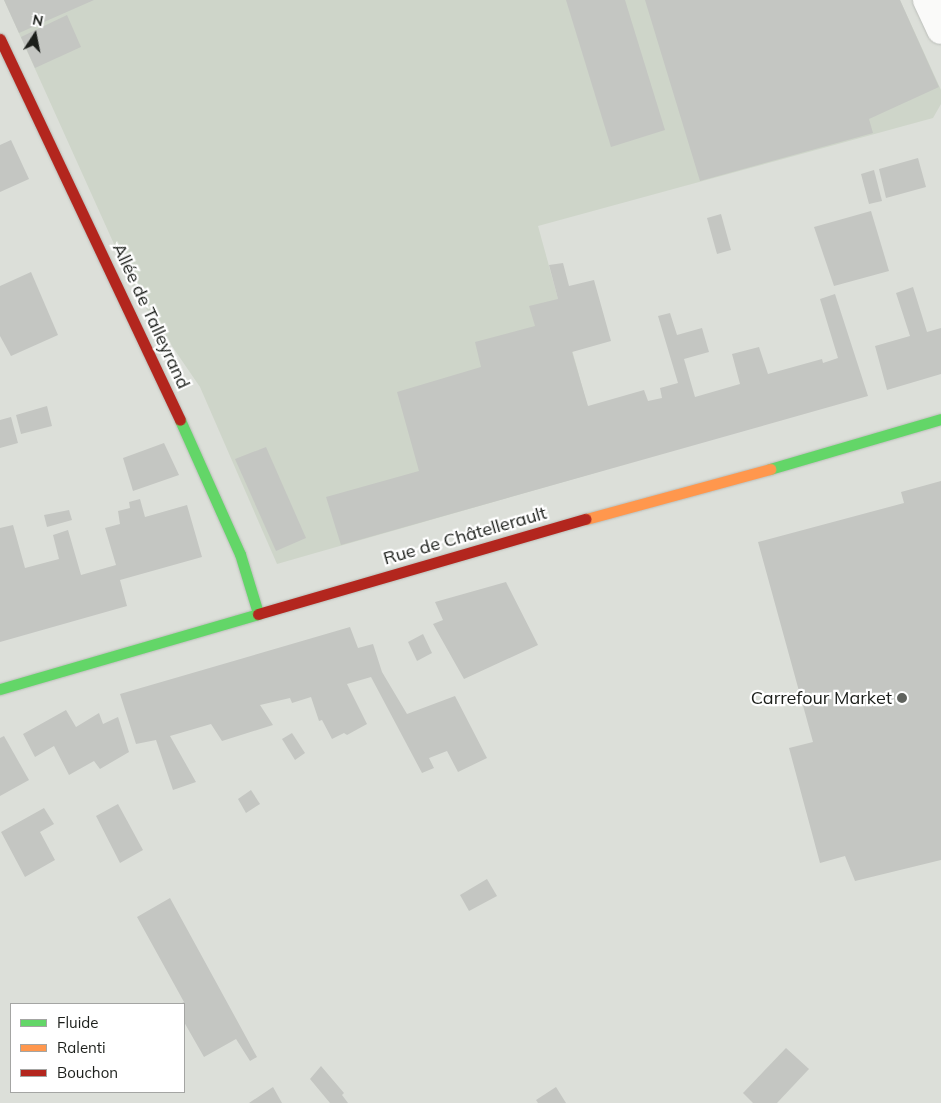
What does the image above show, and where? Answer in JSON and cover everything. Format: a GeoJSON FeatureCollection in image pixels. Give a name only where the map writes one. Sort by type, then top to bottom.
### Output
{"type":"FeatureCollection","features":[{"type":"Feature","properties":{"kind":"main road","name":"Allée de Talleyrand"},"geometry":{"type":"LineString","coordinates":[[0,39],[152,356],[240,554],[258,613]]}},
{"type":"Feature","properties":{"kind":"main road","name":"Rue de Châtellerault"},"geometry":{"type":"LineString","coordinates":[[0,689],[258,613],[941,419]]}},
{"type":"Feature","properties":{"kind":"street"},"geometry":{"type":"LineString","coordinates":[[927,0],[941,30]]}},
{"type":"Feature","properties":{"kind":"shaded area"},"geometry":{"type":"Polygon","coordinates":[[[4,0],[900,0],[941,90],[941,104],[933,118],[538,226],[605,470],[277,564],[200,387],[137,295],[4,0]]]}},
{"type":"Feature","properties":{"kind":"building"},"geometry":{"type":"Polygon","coordinates":[[[4,0],[94,0],[19,33],[4,0]]]}},
{"type":"Feature","properties":{"kind":"building"},"geometry":{"type":"Polygon","coordinates":[[[566,0],[625,0],[665,130],[611,147],[566,0]]]}},
{"type":"Feature","properties":{"kind":"building"},"geometry":{"type":"Polygon","coordinates":[[[645,0],[900,0],[939,87],[869,119],[873,133],[700,181],[645,0]]]}},
{"type":"Feature","properties":{"kind":"building"},"geometry":{"type":"Polygon","coordinates":[[[67,15],[81,47],[35,68],[21,37],[67,15]]]}},
{"type":"Feature","properties":{"kind":"building"},"geometry":{"type":"Polygon","coordinates":[[[11,140],[29,179],[0,192],[0,145],[11,140]]]}},
{"type":"Feature","properties":{"kind":"building"},"geometry":{"type":"Polygon","coordinates":[[[918,158],[926,187],[886,198],[879,169],[918,158]]]}},
{"type":"Feature","properties":{"kind":"building"},"geometry":{"type":"Polygon","coordinates":[[[874,170],[882,201],[869,204],[861,174],[874,170]]]}},
{"type":"Feature","properties":{"kind":"building"},"geometry":{"type":"Polygon","coordinates":[[[871,211],[889,271],[834,286],[814,227],[871,211]]]}},
{"type":"Feature","properties":{"kind":"building"},"geometry":{"type":"Polygon","coordinates":[[[721,214],[731,250],[717,254],[707,218],[721,214]]]}},
{"type":"Feature","properties":{"kind":"building"},"geometry":{"type":"Polygon","coordinates":[[[563,263],[569,286],[594,280],[611,341],[572,352],[588,406],[644,390],[648,401],[662,398],[660,388],[678,383],[658,316],[670,313],[677,335],[702,328],[709,352],[684,359],[695,397],[740,384],[732,354],[759,347],[768,374],[822,359],[823,363],[838,358],[820,299],[835,294],[868,396],[341,545],[326,497],[419,471],[397,392],[481,367],[475,342],[535,326],[529,306],[558,299],[549,265],[563,263]]]}},
{"type":"Feature","properties":{"kind":"building"},"geometry":{"type":"Polygon","coordinates":[[[31,272],[58,335],[11,356],[0,336],[0,286],[31,272]]]}},
{"type":"Feature","properties":{"kind":"building"},"geometry":{"type":"Polygon","coordinates":[[[913,287],[927,332],[941,328],[941,374],[887,390],[875,346],[910,336],[896,293],[913,287]]]}},
{"type":"Feature","properties":{"kind":"building"},"geometry":{"type":"Polygon","coordinates":[[[47,406],[52,426],[21,434],[16,415],[47,406]]]}},
{"type":"Feature","properties":{"kind":"building"},"geometry":{"type":"Polygon","coordinates":[[[11,417],[18,443],[0,448],[0,420],[11,417]]]}},
{"type":"Feature","properties":{"kind":"building"},"geometry":{"type":"Polygon","coordinates":[[[164,443],[179,475],[133,491],[123,458],[164,443]]]}},
{"type":"Feature","properties":{"kind":"building"},"geometry":{"type":"Polygon","coordinates":[[[266,447],[306,538],[276,551],[235,459],[266,447]]]}},
{"type":"Feature","properties":{"kind":"building"},"geometry":{"type":"Polygon","coordinates":[[[941,481],[941,860],[855,881],[845,856],[820,863],[789,748],[813,742],[758,542],[904,503],[901,492],[941,481]]]}},
{"type":"Feature","properties":{"kind":"building"},"geometry":{"type":"Polygon","coordinates":[[[140,499],[145,517],[187,505],[202,557],[120,580],[127,606],[0,642],[0,528],[13,525],[25,568],[59,559],[53,535],[68,530],[81,575],[116,565],[105,528],[120,524],[118,511],[130,508],[129,502],[140,499]]]}},
{"type":"Feature","properties":{"kind":"building"},"geometry":{"type":"Polygon","coordinates":[[[69,510],[72,520],[47,527],[44,515],[69,510]]]}},
{"type":"Feature","properties":{"kind":"building"},"geometry":{"type":"Polygon","coordinates":[[[506,582],[538,645],[464,679],[433,624],[443,620],[435,602],[506,582]]]}},
{"type":"Feature","properties":{"kind":"building"},"geometry":{"type":"Polygon","coordinates":[[[350,627],[358,648],[373,644],[382,672],[407,714],[455,696],[487,758],[458,772],[447,751],[429,758],[434,768],[422,773],[371,677],[347,684],[367,724],[347,735],[344,733],[332,739],[322,720],[319,721],[311,697],[292,703],[290,698],[260,705],[273,725],[222,741],[211,724],[170,736],[196,782],[173,790],[156,740],[136,744],[120,694],[350,627]]]}},
{"type":"Feature","properties":{"kind":"building"},"geometry":{"type":"Polygon","coordinates":[[[423,634],[432,653],[417,661],[408,642],[423,634]]]}},
{"type":"Feature","properties":{"kind":"building"},"geometry":{"type":"Polygon","coordinates":[[[66,710],[76,727],[99,713],[103,724],[118,717],[129,752],[100,769],[94,761],[69,775],[54,746],[35,757],[23,734],[66,710]]]}},
{"type":"Feature","properties":{"kind":"building"},"geometry":{"type":"Polygon","coordinates":[[[292,733],[305,753],[295,760],[282,739],[292,733]]]}},
{"type":"Feature","properties":{"kind":"building"},"geometry":{"type":"Polygon","coordinates":[[[4,736],[29,780],[0,796],[0,738],[4,736]]]}},
{"type":"Feature","properties":{"kind":"building"},"geometry":{"type":"Polygon","coordinates":[[[251,790],[260,804],[246,813],[238,799],[251,790]]]}},
{"type":"Feature","properties":{"kind":"building"},"geometry":{"type":"Polygon","coordinates":[[[118,804],[143,850],[120,863],[96,816],[118,804]]]}},
{"type":"Feature","properties":{"kind":"building"},"geometry":{"type":"Polygon","coordinates":[[[44,808],[54,824],[40,832],[55,860],[25,877],[1,832],[44,808]]]}},
{"type":"Feature","properties":{"kind":"building"},"geometry":{"type":"Polygon","coordinates":[[[487,879],[497,896],[469,911],[460,895],[487,879]]]}},
{"type":"Feature","properties":{"kind":"building"},"geometry":{"type":"Polygon","coordinates":[[[170,898],[257,1057],[250,1061],[236,1039],[204,1057],[185,1024],[185,1003],[182,1003],[184,1002],[137,917],[170,898]]]}},
{"type":"Feature","properties":{"kind":"building"},"geometry":{"type":"Polygon","coordinates":[[[786,1048],[809,1069],[777,1103],[753,1103],[743,1093],[786,1048]]]}},
{"type":"Feature","properties":{"kind":"building"},"geometry":{"type":"Polygon","coordinates":[[[321,1066],[344,1093],[342,1095],[348,1103],[330,1103],[310,1079],[321,1066]]]}},
{"type":"Feature","properties":{"kind":"building"},"geometry":{"type":"Polygon","coordinates":[[[273,1087],[282,1103],[249,1103],[273,1087]]]}},
{"type":"Feature","properties":{"kind":"building"},"geometry":{"type":"Polygon","coordinates":[[[556,1087],[566,1103],[538,1103],[536,1100],[556,1087]]]}},
{"type":"Feature","properties":{"kind":"traffic: fast"},"geometry":{"type":"LineString","coordinates":[[770,469],[941,419]]}},
{"type":"Feature","properties":{"kind":"traffic: fast"},"geometry":{"type":"LineString","coordinates":[[180,420],[240,554],[258,613]]}},
{"type":"Feature","properties":{"kind":"traffic: fast"},"geometry":{"type":"LineString","coordinates":[[0,689],[258,614]]}},
{"type":"Feature","properties":{"kind":"traffic: slow"},"geometry":{"type":"LineString","coordinates":[[586,519],[770,469]]}},
{"type":"Feature","properties":{"kind":"traffic: jam"},"geometry":{"type":"LineString","coordinates":[[0,39],[180,420]]}},
{"type":"Feature","properties":{"kind":"traffic: jam"},"geometry":{"type":"LineString","coordinates":[[258,614],[586,519]]}},
{"type":"Feature","properties":{"kind":"place","name":"Carrefour Market"},"geometry":{"type":"Point","coordinates":[902,698]}}]}
